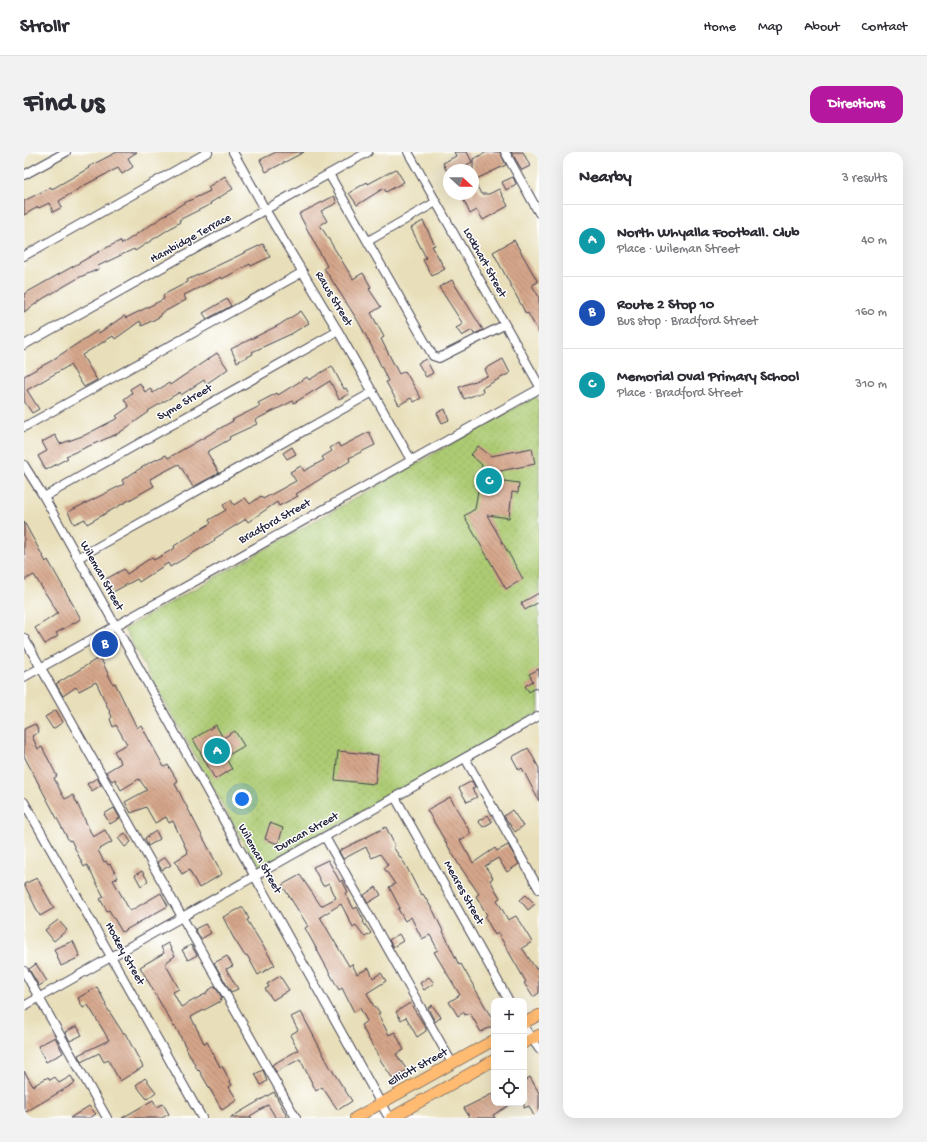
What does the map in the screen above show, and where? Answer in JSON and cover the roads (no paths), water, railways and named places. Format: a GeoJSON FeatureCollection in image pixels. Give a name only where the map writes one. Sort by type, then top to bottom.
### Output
{"type":"FeatureCollection","features":[{"type":"Feature","properties":{"kind":"main road"},"geometry":{"type":"LineString","coordinates":[[527,1021],[539,1015]]}},
{"type":"Feature","properties":{"kind":"main road","name":"Elliott Street"},"geometry":{"type":"LineString","coordinates":[[355,1118],[491,1042]]}},
{"type":"Feature","properties":{"kind":"main road"},"geometry":{"type":"LineString","coordinates":[[390,1118],[491,1062]]}},
{"type":"Feature","properties":{"kind":"street"},"geometry":{"type":"LineString","coordinates":[[24,175],[66,152]]}},
{"type":"Feature","properties":{"kind":"street"},"geometry":{"type":"LineString","coordinates":[[24,256],[208,152]]}},
{"type":"Feature","properties":{"kind":"street","name":"Raws Street"},"geometry":{"type":"LineString","coordinates":[[233,152],[266,211],[338,330],[411,460]]}},
{"type":"Feature","properties":{"kind":"street","name":"Hambidge Terrace"},"geometry":{"type":"LineString","coordinates":[[24,345],[266,211],[368,152]]}},
{"type":"Feature","properties":{"kind":"street","name":"Lockhart Street"},"geometry":{"type":"LineString","coordinates":[[408,152],[539,385]]}},
{"type":"Feature","properties":{"kind":"street"},"geometry":{"type":"LineString","coordinates":[[505,152],[539,213]]}},
{"type":"Feature","properties":{"kind":"street"},"geometry":{"type":"LineString","coordinates":[[329,174],[433,356],[439,358],[504,325]]}},
{"type":"Feature","properties":{"kind":"street"},"geometry":{"type":"LineString","coordinates":[[368,241],[436,202]]}},
{"type":"Feature","properties":{"kind":"street"},"geometry":{"type":"LineString","coordinates":[[24,427],[304,272]]}},
{"type":"Feature","properties":{"kind":"street","name":"Syme Street"},"geometry":{"type":"LineString","coordinates":[[44,497],[338,330]]}},
{"type":"Feature","properties":{"kind":"street","name":"Bradford Street"},"geometry":{"type":"LineString","coordinates":[[24,677],[539,389]]}},
{"type":"Feature","properties":{"kind":"street"},"geometry":{"type":"LineString","coordinates":[[78,558],[373,392]]}},
{"type":"Feature","properties":{"kind":"street","name":"Wileman Street"},"geometry":{"type":"LineString","coordinates":[[24,465],[44,497],[390,1118]]}},
{"type":"Feature","properties":{"kind":"street"},"geometry":{"type":"LineString","coordinates":[[24,638],[296,1118]]}},
{"type":"Feature","properties":{"kind":"street","name":"Duncan Street"},"geometry":{"type":"LineString","coordinates":[[24,1006],[182,918],[254,875],[538,718]]}},
{"type":"Feature","properties":{"kind":"street"},"geometry":{"type":"LineString","coordinates":[[465,758],[539,888]]}},
{"type":"Feature","properties":{"kind":"street","name":"Meares Street"},"geometry":{"type":"LineString","coordinates":[[395,797],[507,998]]}},
{"type":"Feature","properties":{"kind":"street","name":"Hockey Street"},"geometry":{"type":"LineString","coordinates":[[24,802],[202,1118]]}},
{"type":"Feature","properties":{"kind":"street"},"geometry":{"type":"LineString","coordinates":[[325,837],[452,1063]]}},
{"type":"Feature","properties":{"kind":"street"},"geometry":{"type":"LineString","coordinates":[[24,971],[107,1118]]}},
{"type":"Feature","properties":{"kind":"street"},"geometry":{"type":"LineString","coordinates":[[532,1039],[539,1049]]}},
{"type":"Feature","properties":{"kind":"place","name":"Memorial Oval Primary School"},"geometry":{"type":"Point","coordinates":[489,481]}},
{"type":"Feature","properties":{"kind":"place","name":"Route 2 Stop 10"},"geometry":{"type":"Point","coordinates":[105,644]}},
{"type":"Feature","properties":{"kind":"place","name":"North Whyalla Football. Club"},"geometry":{"type":"Point","coordinates":[217,751]}}]}
